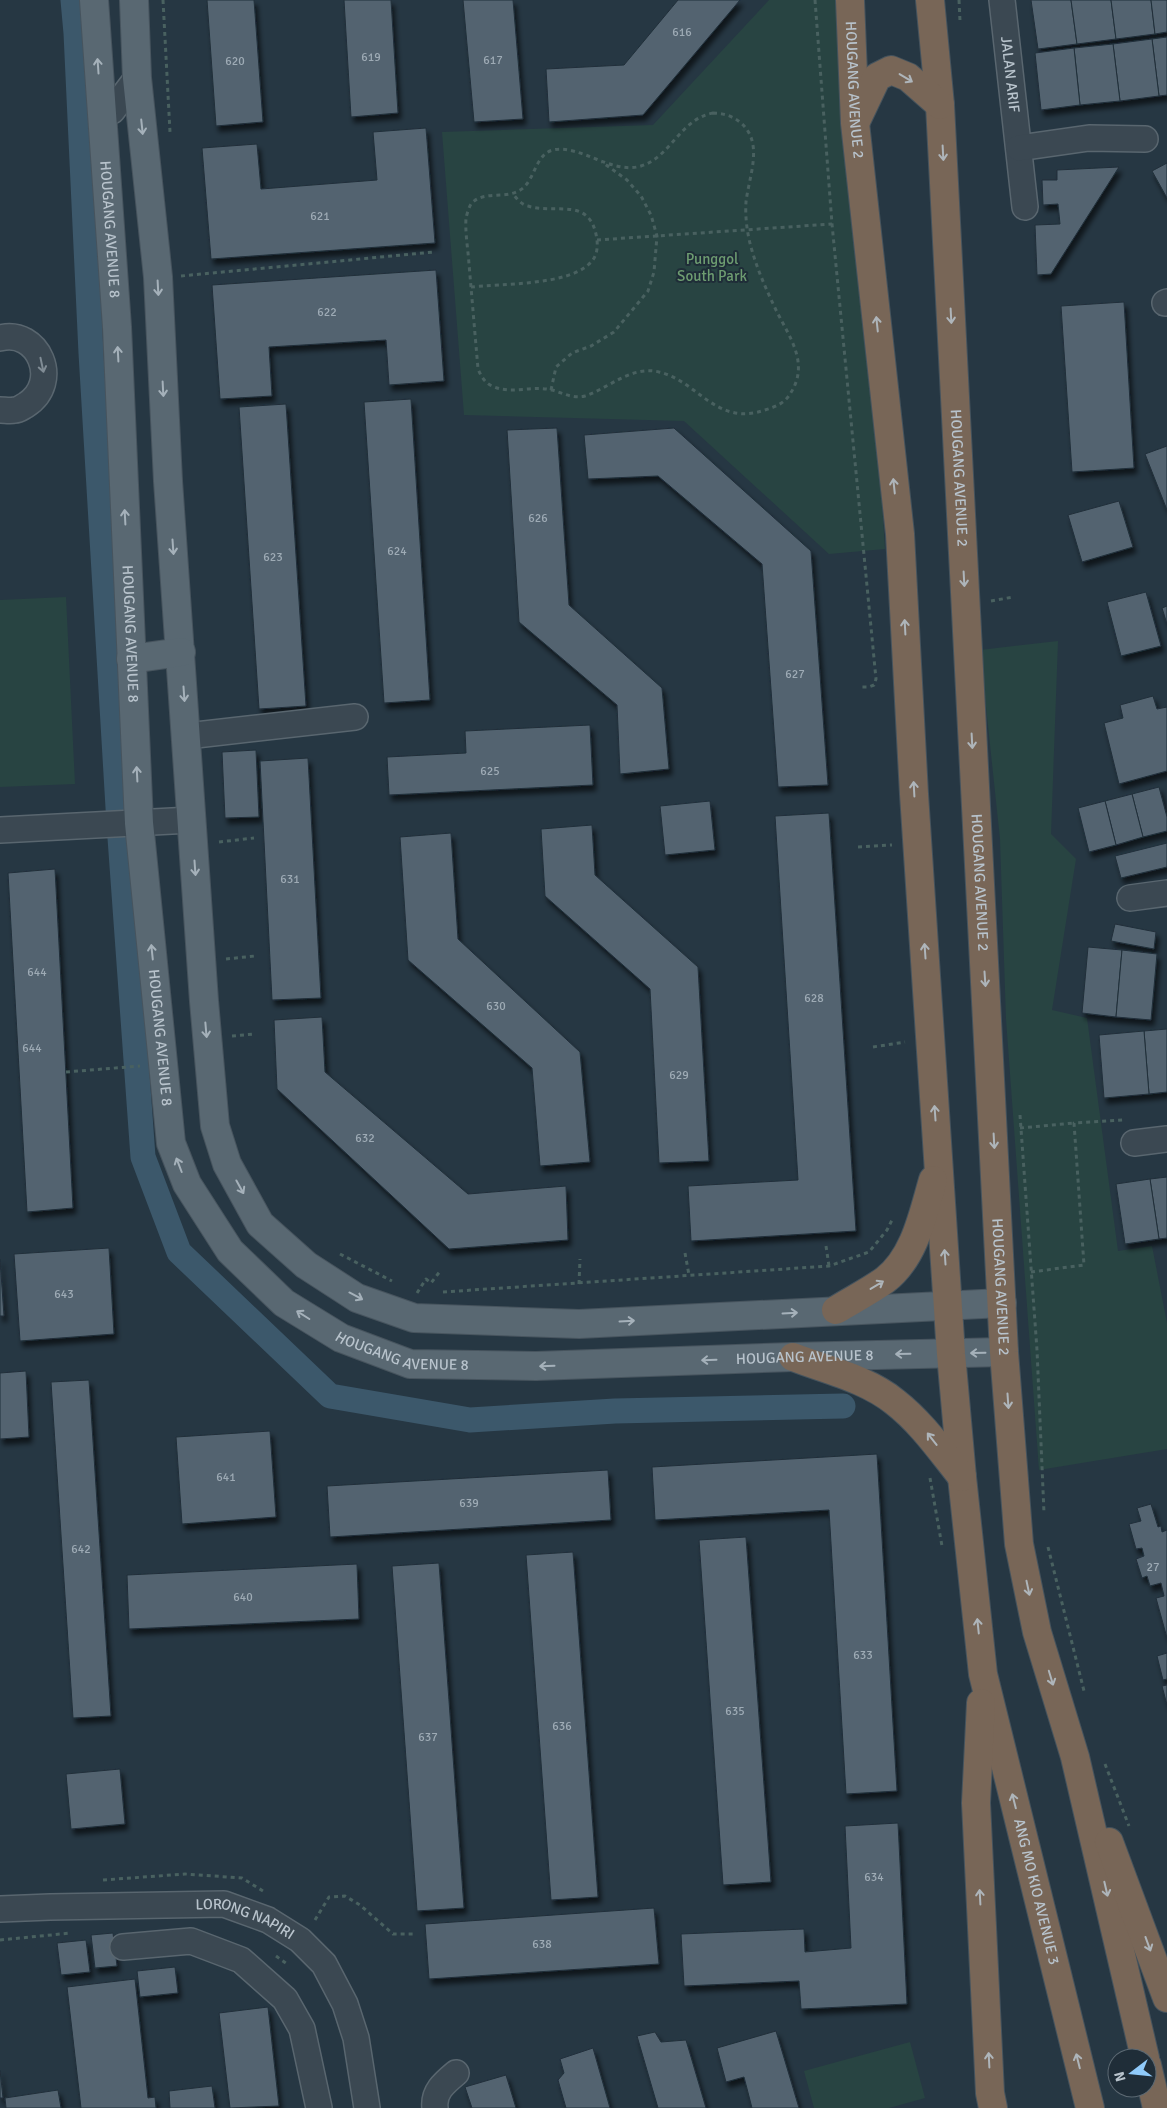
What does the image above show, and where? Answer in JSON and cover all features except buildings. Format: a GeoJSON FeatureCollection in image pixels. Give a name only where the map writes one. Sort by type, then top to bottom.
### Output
{"type":"FeatureCollection","features":[{"type":"Feature","properties":{"kind":"highway","name":"HOUGANG AVENUE 2"},"geometry":{"type":"LineString","coordinates":[[850,0],[855,123],[900,534],[914,794],[951,1354],[983,1674]]}},
{"type":"Feature","properties":{"kind":"highway","name":"HOUGANG AVENUE 2"},"geometry":{"type":"LineString","coordinates":[[930,0],[940,105],[1004,1352],[1019,1544],[1037,1632],[1075,1757]]}},
{"type":"Feature","properties":{"kind":"highway"},"geometry":{"type":"LineString","coordinates":[[855,123],[876,77],[891,70],[908,76],[940,105]]}},
{"type":"Feature","properties":{"kind":"highway"},"geometry":{"type":"LineString","coordinates":[[836,1310],[887,1279],[907,1256],[920,1226],[939,1162]]}},
{"type":"Feature","properties":{"kind":"highway"},"geometry":{"type":"LineString","coordinates":[[793,1357],[862,1383],[895,1401],[920,1424],[962,1477]]}},
{"type":"Feature","properties":{"kind":"highway"},"geometry":{"type":"LineString","coordinates":[[983,1674],[976,1803],[989,2065],[993,2108]]}},
{"type":"Feature","properties":{"kind":"highway","name":"ANG MO KIO AVENUE 3"},"geometry":{"type":"LineString","coordinates":[[983,1674],[1090,2108]]}},
{"type":"Feature","properties":{"kind":"highway"},"geometry":{"type":"LineString","coordinates":[[1075,1757],[1094,1800],[1167,1998]]}},
{"type":"Feature","properties":{"kind":"highway"},"geometry":{"type":"LineString","coordinates":[[1075,1757],[1143,2048]]}},
{"type":"Feature","properties":{"kind":"main road","name":"HOUGANG AVENUE 8"},"geometry":{"type":"LineString","coordinates":[[94,0],[117,327],[131,659],[130,823],[170,1143],[187,1184],[230,1250],[284,1303],[341,1338],[410,1364],[536,1366],[1004,1352]]}},
{"type":"Feature","properties":{"kind":"main road","name":"HOUGANG AVENUE 8"},"geometry":{"type":"LineString","coordinates":[[134,0],[137,78],[158,278],[191,820],[215,1126],[227,1164],[260,1224],[306,1265],[357,1298],[414,1318],[579,1324],[1002,1303]]}},
{"type":"Feature","properties":{"kind":"main road"},"geometry":{"type":"LineString","coordinates":[[117,327],[160,323]]}},
{"type":"Feature","properties":{"kind":"main road"},"geometry":{"type":"LineString","coordinates":[[131,659],[181,652]]}},
{"type":"Feature","properties":{"kind":"street","name":"JALAN ARIF"},"geometry":{"type":"LineString","coordinates":[[1002,0],[1025,207]]}},
{"type":"Feature","properties":{"kind":"street"},"geometry":{"type":"LineString","coordinates":[[102,115],[112,111],[137,78]]}},
{"type":"Feature","properties":{"kind":"street"},"geometry":{"type":"LineString","coordinates":[[1019,148],[1089,138],[1146,139]]}},
{"type":"Feature","properties":{"kind":"street"},"geometry":{"type":"LineString","coordinates":[[0,338],[8,336],[28,342],[42,359],[44,380],[35,399],[18,410],[0,410]]}},
{"type":"Feature","properties":{"kind":"street"},"geometry":{"type":"LineString","coordinates":[[187,736],[355,717]]}},
{"type":"Feature","properties":{"kind":"street"},"geometry":{"type":"LineString","coordinates":[[0,830],[191,820]]}},
{"type":"Feature","properties":{"kind":"street"},"geometry":{"type":"LineString","coordinates":[[1130,898],[1167,893]]}},
{"type":"Feature","properties":{"kind":"street"},"geometry":{"type":"LineString","coordinates":[[1132,1131],[1167,1139]]}},
{"type":"Feature","properties":{"kind":"street","name":"LORONG NAPIRI"},"geometry":{"type":"LineString","coordinates":[[0,1909],[224,1904],[268,1920],[300,1940],[324,1964],[345,2004],[356,2038],[367,2108]]}},
{"type":"Feature","properties":{"kind":"street"},"geometry":{"type":"LineString","coordinates":[[123,1947],[191,1941],[241,1960],[285,1999],[302,2028],[319,2108]]}},
{"type":"Feature","properties":{"kind":"street"},"geometry":{"type":"LineString","coordinates":[[435,2108],[434,2101],[441,2084],[456,2073]]}},
{"type":"Feature","properties":{"kind":"path"},"geometry":{"type":"LineString","coordinates":[[815,0],[832,224],[876,679],[874,685],[860,688]]}},
{"type":"Feature","properties":{"kind":"path"},"geometry":{"type":"LineString","coordinates":[[959,0],[960,30]]}},
{"type":"Feature","properties":{"kind":"path"},"geometry":{"type":"LineString","coordinates":[[713,113],[732,117],[747,129],[753,147],[753,165],[746,202],[748,229],[757,266],[797,350],[799,368],[796,382],[789,396],[777,406],[761,412],[745,414],[728,412],[673,378],[659,372],[641,371],[582,397],[568,396],[551,390],[536,388],[507,390],[491,386],[482,378],[478,369],[466,217],[470,205],[478,199],[487,196],[513,194],[525,186],[542,156],[551,150],[565,149],[600,161],[627,167],[640,166],[651,161],[668,147],[694,120],[713,113]]}},
{"type":"Feature","properties":{"kind":"path"},"geometry":{"type":"LineString","coordinates":[[551,390],[556,367],[572,353],[591,346],[614,332],[648,291],[654,272],[657,236],[651,215],[642,196],[627,180],[600,161]]}},
{"type":"Feature","properties":{"kind":"path"},"geometry":{"type":"LineString","coordinates":[[471,287],[557,279],[583,270],[593,259],[597,250],[597,240],[590,220],[580,212],[566,208],[526,206],[513,194]]}},
{"type":"Feature","properties":{"kind":"path"},"geometry":{"type":"LineString","coordinates":[[597,240],[832,224]]}},
{"type":"Feature","properties":{"kind":"path"},"geometry":{"type":"LineString","coordinates":[[158,278],[434,252]]}},
{"type":"Feature","properties":{"kind":"path"},"geometry":{"type":"LineString","coordinates":[[990,594],[990,602],[1012,597]]}},
{"type":"Feature","properties":{"kind":"path"},"geometry":{"type":"LineString","coordinates":[[210,843],[254,838]]}},
{"type":"Feature","properties":{"kind":"path"},"geometry":{"type":"LineString","coordinates":[[858,847],[885,846]]}},
{"type":"Feature","properties":{"kind":"path"},"geometry":{"type":"LineString","coordinates":[[220,960],[255,956]]}},
{"type":"Feature","properties":{"kind":"path"},"geometry":{"type":"LineString","coordinates":[[231,1036],[255,1034]]}},
{"type":"Feature","properties":{"kind":"path"},"geometry":{"type":"LineString","coordinates":[[907,1042],[908,1051]]}},
{"type":"Feature","properties":{"kind":"path"},"geometry":{"type":"LineString","coordinates":[[873,1046],[899,1043]]}},
{"type":"Feature","properties":{"kind":"path"},"geometry":{"type":"LineString","coordinates":[[66,1072],[140,1066]]}},
{"type":"Feature","properties":{"kind":"path"},"geometry":{"type":"LineString","coordinates":[[1019,1108],[1037,1350],[1044,1517]]}},
{"type":"Feature","properties":{"kind":"path"},"geometry":{"type":"LineString","coordinates":[[1020,1128],[1074,1123],[1132,1131]]}},
{"type":"Feature","properties":{"kind":"path"},"geometry":{"type":"LineString","coordinates":[[1031,1272],[1084,1265],[1074,1123]]}},
{"type":"Feature","properties":{"kind":"path"},"geometry":{"type":"LineString","coordinates":[[436,1292],[829,1266],[869,1252],[894,1218]]}},
{"type":"Feature","properties":{"kind":"path"},"geometry":{"type":"LineString","coordinates":[[826,1246],[829,1266]]}},
{"type":"Feature","properties":{"kind":"path"},"geometry":{"type":"LineString","coordinates":[[338,1253],[399,1285]]}},
{"type":"Feature","properties":{"kind":"path"},"geometry":{"type":"LineString","coordinates":[[685,1253],[689,1275]]}},
{"type":"Feature","properties":{"kind":"path"},"geometry":{"type":"LineString","coordinates":[[579,1284],[580,1259]]}},
{"type":"Feature","properties":{"kind":"path"},"geometry":{"type":"LineString","coordinates":[[417,1293],[426,1279],[431,1283],[441,1270]]}},
{"type":"Feature","properties":{"kind":"path"},"geometry":{"type":"LineString","coordinates":[[408,1289],[417,1293],[426,1293]]}},
{"type":"Feature","properties":{"kind":"path"},"geometry":{"type":"LineString","coordinates":[[929,1476],[943,1554]]}},
{"type":"Feature","properties":{"kind":"path"},"geometry":{"type":"LineString","coordinates":[[1048,1546],[1086,1700]]}},
{"type":"Feature","properties":{"kind":"path"},"geometry":{"type":"LineString","coordinates":[[1102,1757],[1131,1830]]}},
{"type":"Feature","properties":{"kind":"path"},"geometry":{"type":"LineString","coordinates":[[315,1920],[329,1897],[345,1896],[360,1905],[393,1934],[414,1934]]}},
{"type":"Feature","properties":{"kind":"green space","name":"Punggol South Park"},"geometry":{"type":"Polygon","coordinates":[[[769,0],[850,0],[885,549],[829,554],[684,421],[464,415],[442,132],[653,125],[769,0]]]}},
{"type":"Feature","properties":{"kind":"green space"},"geometry":{"type":"Polygon","coordinates":[[[66,597],[75,784],[0,787],[0,600],[66,597]]]}},
{"type":"Feature","properties":{"kind":"green space"},"geometry":{"type":"Polygon","coordinates":[[[1058,641],[1051,834],[1076,859],[1052,1010],[1087,1018],[1118,1251],[1152,1246],[1167,1323],[1167,1449],[1039,1470],[1006,1019],[1000,839],[980,650],[1058,641]]]}},
{"type":"Feature","properties":{"kind":"green space"},"geometry":{"type":"Polygon","coordinates":[[[910,2042],[925,2098],[889,2108],[814,2108],[804,2071],[910,2042]]]}},
{"type":"Feature","properties":{"kind":"waterway"},"geometry":{"type":"LineString","coordinates":[[73,0],[91,353],[119,824],[143,1157],[179,1252],[330,1396],[470,1420],[615,1411],[843,1406]]}}]}
